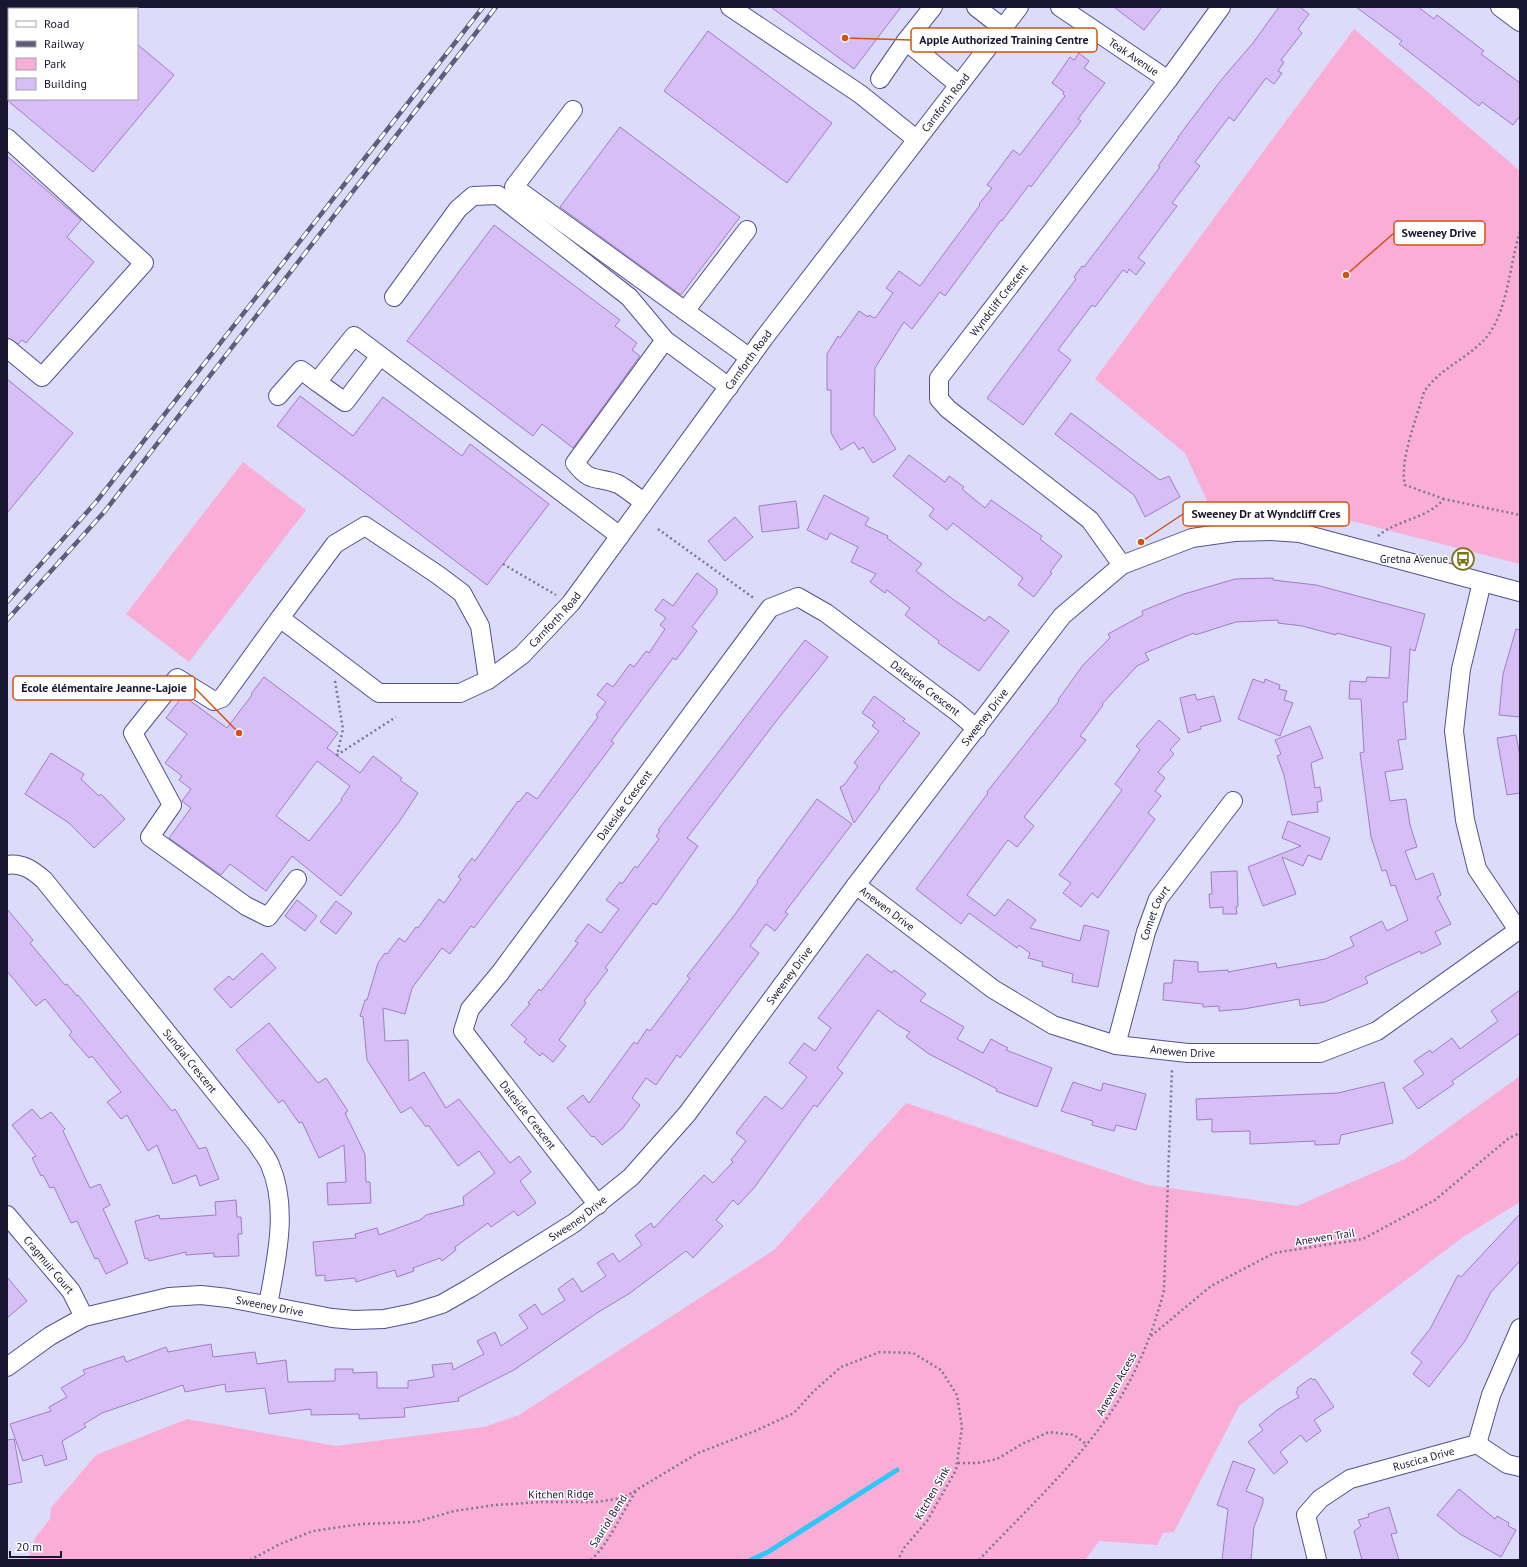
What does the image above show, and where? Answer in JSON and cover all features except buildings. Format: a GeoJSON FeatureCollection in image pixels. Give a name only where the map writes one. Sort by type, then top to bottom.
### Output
{"type":"FeatureCollection","features":[{"type":"Feature","properties":{"kind":"street"},"geometry":{"type":"LineString","coordinates":[[730,7],[860,94],[916,139]]}},
{"type":"Feature","properties":{"kind":"street"},"geometry":{"type":"LineString","coordinates":[[880,79],[933,7]]}},
{"type":"Feature","properties":{"kind":"street"},"geometry":{"type":"LineString","coordinates":[[976,7],[1003,28]]}},
{"type":"Feature","properties":{"kind":"street","name":"Carnforth Road"},"geometry":{"type":"LineString","coordinates":[[280,618],[379,693],[460,693],[488,680],[522,655],[571,603],[750,358],[916,139],[1019,7]]}},
{"type":"Feature","properties":{"kind":"street","name":"Teak Avenue"},"geometry":{"type":"LineString","coordinates":[[1060,7],[1168,80]]}},
{"type":"Feature","properties":{"kind":"street","name":"Wyndcliff Crescent"},"geometry":{"type":"LineString","coordinates":[[1122,565],[1090,520],[948,409],[939,399],[939,378],[1168,80],[1221,7]]}},
{"type":"Feature","properties":{"kind":"street"},"geometry":{"type":"LineString","coordinates":[[906,42],[959,85]]}},
{"type":"Feature","properties":{"kind":"street"},"geometry":{"type":"LineString","coordinates":[[573,110],[514,187],[750,358]]}},
{"type":"Feature","properties":{"kind":"street"},"geometry":{"type":"LineString","coordinates":[[7,138],[144,264],[42,378],[7,348]]}},
{"type":"Feature","properties":{"kind":"street"},"geometry":{"type":"LineString","coordinates":[[394,297],[458,209],[473,196],[498,195],[629,297],[665,340],[729,386]]}},
{"type":"Feature","properties":{"kind":"street"},"geometry":{"type":"LineString","coordinates":[[685,311],[747,230]]}},
{"type":"Feature","properties":{"kind":"street"},"geometry":{"type":"LineString","coordinates":[[317,382],[354,336],[620,536]]}},
{"type":"Feature","properties":{"kind":"street"},"geometry":{"type":"LineString","coordinates":[[644,502],[620,485],[594,479],[582,472],[575,463],[665,340]]}},
{"type":"Feature","properties":{"kind":"street"},"geometry":{"type":"LineString","coordinates":[[278,396],[301,370],[345,402],[380,356]]}},
{"type":"Feature","properties":{"kind":"street"},"geometry":{"type":"LineString","coordinates":[[297,879],[268,917],[246,906],[150,837],[172,805],[133,734],[177,678],[214,701],[222,698],[335,544],[365,526],[462,593],[480,626],[488,680]]}},
{"type":"Feature","properties":{"kind":"street","name":"Sweeney Drive"},"geometry":{"type":"LineString","coordinates":[[7,1367],[50,1336],[84,1317],[169,1297],[201,1295],[228,1298],[332,1318],[354,1320],[384,1319],[413,1313],[442,1304],[574,1223],[631,1177],[687,1114],[856,885],[977,729],[1062,616],[1122,565],[1192,538],[1234,532],[1271,531],[1300,533],[1520,592]]}},
{"type":"Feature","properties":{"kind":"street"},"geometry":{"type":"LineString","coordinates":[[1482,582],[1461,669],[1454,731],[1465,820],[1477,869],[1519,929]]}},
{"type":"Feature","properties":{"kind":"street","name":"Daleside Crescent"},"geometry":{"type":"LineString","coordinates":[[598,1205],[463,1031],[470,1010],[500,973],[770,608],[798,598],[826,613],[956,711],[977,729]]}},
{"type":"Feature","properties":{"kind":"street","name":"Comet Court"},"geometry":{"type":"LineString","coordinates":[[1116,1045],[1146,932],[1158,899],[1232,801]]}},
{"type":"Feature","properties":{"kind":"street","name":"Sundial Crescent"},"geometry":{"type":"LineString","coordinates":[[7,866],[13,864],[30,869],[44,880],[257,1144],[270,1164],[277,1190],[279,1218],[277,1248],[268,1305]]}},
{"type":"Feature","properties":{"kind":"street","name":"Anewen Drive"},"geometry":{"type":"LineString","coordinates":[[856,885],[993,989],[1053,1025],[1116,1045],[1172,1052],[1320,1053],[1377,1031],[1519,929]]}},
{"type":"Feature","properties":{"kind":"street","name":"Cragmuir Court"},"geometry":{"type":"LineString","coordinates":[[7,1215],[62,1278],[71,1291],[84,1317]]}},
{"type":"Feature","properties":{"kind":"street"},"geometry":{"type":"LineString","coordinates":[[1520,1328],[1491,1396],[1477,1444],[1507,1464],[1520,1467]]}},
{"type":"Feature","properties":{"kind":"street","name":"Ruscica Drive"},"geometry":{"type":"LineString","coordinates":[[1317,1560],[1306,1515],[1320,1499],[1350,1480],[1477,1444]]}},
{"type":"Feature","properties":{"kind":"path"},"geometry":{"type":"LineString","coordinates":[[1520,232],[1500,310],[1494,326],[1485,339],[1465,357],[1430,382],[1424,392],[1405,462],[1403,476],[1405,485],[1416,491],[1444,499],[1520,515]]}},
{"type":"Feature","properties":{"kind":"path"},"geometry":{"type":"LineString","coordinates":[[1360,550],[1380,533],[1426,514],[1444,499]]}},
{"type":"Feature","properties":{"kind":"path"},"geometry":{"type":"LineString","coordinates":[[658,529],[736,587],[770,608]]}},
{"type":"Feature","properties":{"kind":"path"},"geometry":{"type":"LineString","coordinates":[[503,564],[571,603]]}},
{"type":"Feature","properties":{"kind":"path"},"geometry":{"type":"LineString","coordinates":[[334,674],[343,729],[337,755],[396,717]]}},
{"type":"Feature","properties":{"kind":"path","name":"Anewen Access"},"geometry":{"type":"LineString","coordinates":[[979,1560],[1050,1486],[1105,1422],[1134,1372],[1150,1337],[1157,1318],[1164,1290],[1172,1052]]}},
{"type":"Feature","properties":{"kind":"path","name":"Anewen Trail"},"geometry":{"type":"LineString","coordinates":[[1150,1337],[1211,1286],[1274,1253],[1362,1238],[1435,1200],[1509,1138],[1520,1134]]}},
{"type":"Feature","properties":{"kind":"path","name":"Kitchen Sink"},"geometry":{"type":"LineString","coordinates":[[842,1367],[880,1352],[913,1353],[940,1370],[957,1395],[962,1427],[956,1470],[927,1521],[904,1548],[898,1560]]}},
{"type":"Feature","properties":{"kind":"path","name":"Kitchen Ridge"},"geometry":{"type":"LineString","coordinates":[[250,1560],[280,1544],[313,1531],[362,1524],[416,1522],[454,1511],[494,1505],[541,1502],[596,1502],[623,1498],[698,1453],[755,1431],[794,1413],[813,1392],[842,1367]]}},
{"type":"Feature","properties":{"kind":"path"},"geometry":{"type":"LineString","coordinates":[[958,1462],[978,1463],[997,1459],[1022,1444],[1049,1432],[1074,1435],[1086,1444]]}},
{"type":"Feature","properties":{"kind":"path","name":"Sauriol Bend"},"geometry":{"type":"LineString","coordinates":[[591,1560],[599,1553],[624,1509],[638,1489]]}},
{"type":"Feature","properties":{"kind":"green space"},"geometry":{"type":"Polygon","coordinates":[[[1354,29],[1520,171],[1520,564],[1301,508],[1271,502],[1209,505],[1185,453],[1095,379],[1354,29]]]}},
{"type":"Feature","properties":{"kind":"green space"},"geometry":{"type":"Polygon","coordinates":[[[243,462],[306,510],[189,662],[126,614],[243,462]]]}},
{"type":"Feature","properties":{"kind":"green space"},"geometry":{"type":"Polygon","coordinates":[[[1520,1076],[1520,1202],[1463,1237],[1239,1406],[1174,1532],[1163,1533],[1157,1545],[1099,1541],[1085,1560],[28,1560],[35,1538],[50,1519],[51,1508],[96,1455],[187,1419],[336,1446],[484,1427],[519,1415],[774,1250],[906,1103],[1148,1185],[1297,1206],[1405,1159],[1520,1076]]]}},
{"type":"Feature","properties":{"kind":"waterway"},"geometry":{"type":"LineString","coordinates":[[751,1560],[768,1552],[897,1470]]}},
{"type":"Feature","properties":{"kind":"railway"},"geometry":{"type":"LineString","coordinates":[[7,602],[96,502],[483,7]]}},
{"type":"Feature","properties":{"kind":"railway"},"geometry":{"type":"LineString","coordinates":[[7,620],[105,511],[496,7]]}},
{"type":"Feature","properties":{"kind":"place","name":"Apple Authorized Training Centre"},"geometry":{"type":"Point","coordinates":[845,38]}},
{"type":"Feature","properties":{"kind":"place","name":"Sweeney Drive"},"geometry":{"type":"Point","coordinates":[1346,275]}},
{"type":"Feature","properties":{"kind":"place","name":"Sweeney Dr at Wyndcliff Cres"},"geometry":{"type":"Point","coordinates":[1141,542]}},
{"type":"Feature","properties":{"kind":"place","name":"Gretna Avenue"},"geometry":{"type":"Point","coordinates":[1463,559]}},
{"type":"Feature","properties":{"kind":"place","name":"École élémentaire Jeanne-Lajoie"},"geometry":{"type":"Point","coordinates":[239,733]}}]}
